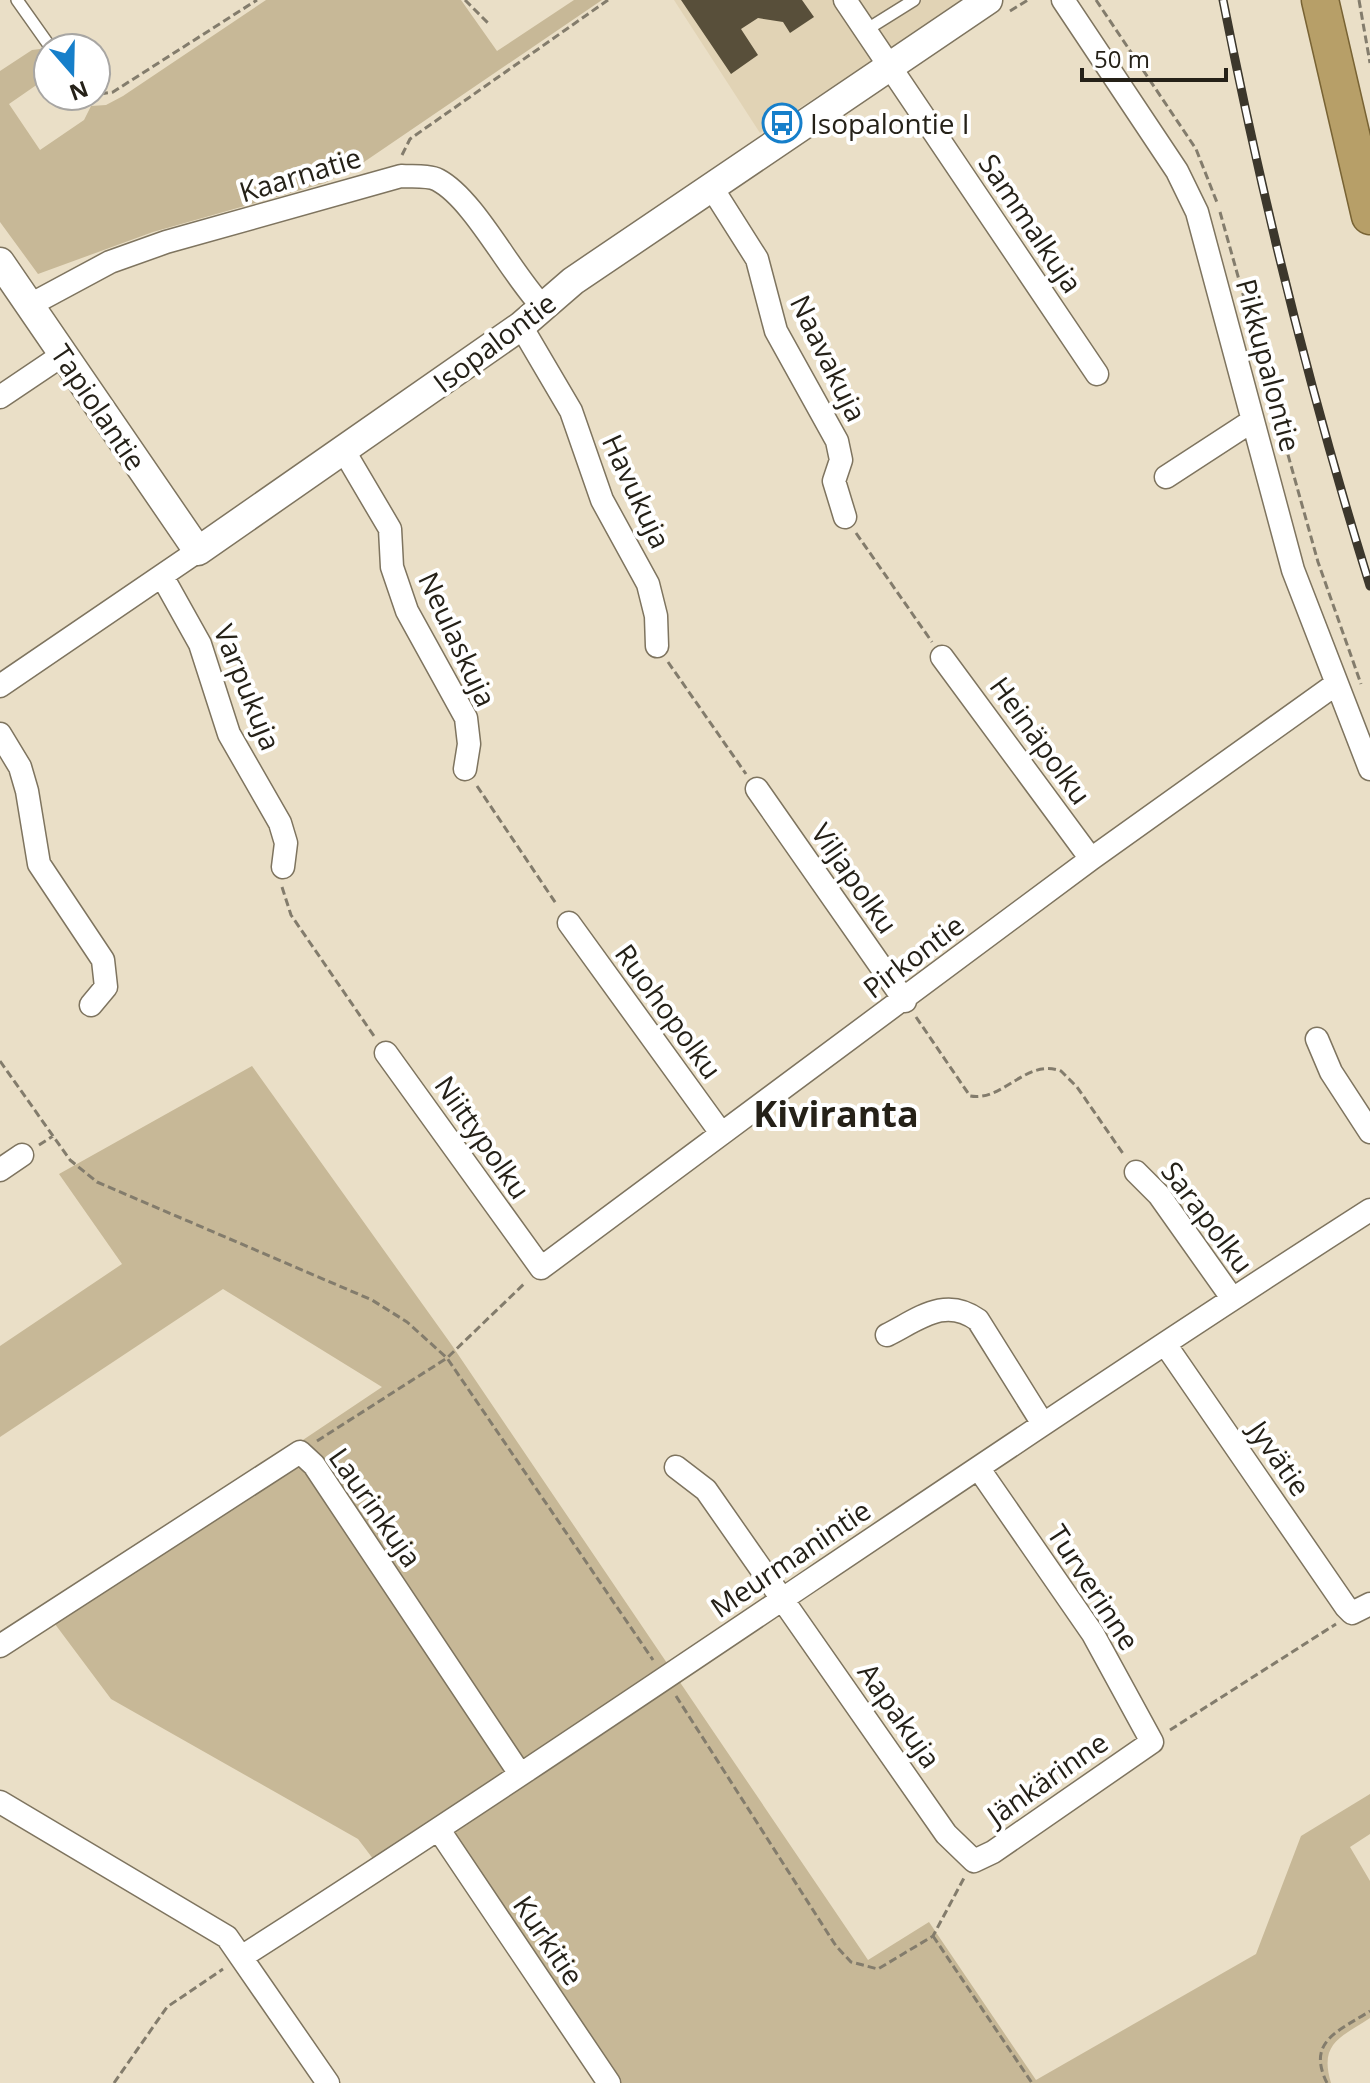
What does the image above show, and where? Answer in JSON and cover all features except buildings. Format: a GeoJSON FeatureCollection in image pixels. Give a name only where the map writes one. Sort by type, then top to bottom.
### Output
{"type":"FeatureCollection","features":[{"type":"Feature","properties":{"kind":"highway"},"geometry":{"type":"LineString","coordinates":[[1320,0],[1370,216]]}},
{"type":"Feature","properties":{"kind":"street","name":"Sammalkuja"},"geometry":{"type":"LineString","coordinates":[[845,0],[1097,374]]}},
{"type":"Feature","properties":{"kind":"street","name":"Isopalontie"},"geometry":{"type":"LineString","coordinates":[[0,686],[344,451],[521,326],[542,306],[988,0]]}},
{"type":"Feature","properties":{"kind":"street","name":"Pikkupalontie"},"geometry":{"type":"LineString","coordinates":[[1063,0],[1177,171],[1197,212],[1293,570],[1370,769]]}},
{"type":"Feature","properties":{"kind":"street","name":"Kaarnatie"},"geometry":{"type":"LineString","coordinates":[[30,305],[110,262],[166,242],[401,176],[436,179],[458,195],[525,288],[542,306]]}},
{"type":"Feature","properties":{"kind":"street","name":"Naavakuja"},"geometry":{"type":"LineString","coordinates":[[712,188],[757,259],[776,331],[837,441],[841,460],[834,481],[845,517]]}},
{"type":"Feature","properties":{"kind":"street","name":"Tapiolantie"},"geometry":{"type":"LineString","coordinates":[[0,262],[198,551]]}},
{"type":"Feature","properties":{"kind":"street","name":"Havukuja"},"geometry":{"type":"LineString","coordinates":[[521,326],[571,411],[602,500],[648,584],[656,616],[657,646]]}},
{"type":"Feature","properties":{"kind":"street"},"geometry":{"type":"LineString","coordinates":[[0,397],[64,354]]}},
{"type":"Feature","properties":{"kind":"street"},"geometry":{"type":"LineString","coordinates":[[1166,477],[1252,421]]}},
{"type":"Feature","properties":{"kind":"street","name":"Neulaskuja"},"geometry":{"type":"LineString","coordinates":[[344,451],[390,529],[392,567],[407,611],[466,718],[469,744],[465,769]]}},
{"type":"Feature","properties":{"kind":"street","name":"Varpukuja"},"geometry":{"type":"LineString","coordinates":[[162,576],[200,644],[229,734],[280,823],[286,843],[283,867]]}},
{"type":"Feature","properties":{"kind":"street","name":"Heinäpolku"},"geometry":{"type":"LineString","coordinates":[[942,657],[1091,859]]}},
{"type":"Feature","properties":{"kind":"street","name":"Pirkontie"},"geometry":{"type":"LineString","coordinates":[[536,1262],[905,1001],[1091,859],[1336,684]]}},
{"type":"Feature","properties":{"kind":"street"},"geometry":{"type":"LineString","coordinates":[[0,734],[24,779],[39,864],[103,960],[106,987],[91,1005]]}},
{"type":"Feature","properties":{"kind":"street","name":"Viljapolku"},"geometry":{"type":"LineString","coordinates":[[757,789],[905,1001]]}},
{"type":"Feature","properties":{"kind":"street","name":"Ruohopolku"},"geometry":{"type":"LineString","coordinates":[[569,923],[721,1133]]}},
{"type":"Feature","properties":{"kind":"street"},"geometry":{"type":"LineString","coordinates":[[1317,1039],[1331,1072],[1370,1132]]}},
{"type":"Feature","properties":{"kind":"street","name":"Niittypolku"},"geometry":{"type":"LineString","coordinates":[[386,1053],[536,1262]]}},
{"type":"Feature","properties":{"kind":"street"},"geometry":{"type":"LineString","coordinates":[[0,1170],[22,1155]]}},
{"type":"Feature","properties":{"kind":"street","name":"Sarapolku"},"geometry":{"type":"LineString","coordinates":[[1136,1172],[1159,1195],[1232,1298]]}},
{"type":"Feature","properties":{"kind":"street","name":"Meurmanintie"},"geometry":{"type":"LineString","coordinates":[[243,1956],[439,1830],[1232,1298],[1370,1210]]}},
{"type":"Feature","properties":{"kind":"street"},"geometry":{"type":"LineString","coordinates":[[887,1335],[938,1309],[963,1309],[978,1320],[1043,1424]]}},
{"type":"Feature","properties":{"kind":"street","name":"Jyvätie"},"geometry":{"type":"LineString","coordinates":[[1165,1344],[1356,1608]]}},
{"type":"Feature","properties":{"kind":"street","name":"Laurinkuja"},"geometry":{"type":"LineString","coordinates":[[0,1646],[300,1452],[314,1465],[520,1774]]}},
{"type":"Feature","properties":{"kind":"street","name":"Aapakuja"},"geometry":{"type":"LineString","coordinates":[[676,1467],[706,1490],[946,1834],[974,1861]]}},
{"type":"Feature","properties":{"kind":"street","name":"Turverinne"},"geometry":{"type":"LineString","coordinates":[[979,1469],[1093,1634],[1152,1742]]}},
{"type":"Feature","properties":{"kind":"street","name":"Jänkärinne"},"geometry":{"type":"LineString","coordinates":[[974,1861],[993,1852],[1152,1742]]}},
{"type":"Feature","properties":{"kind":"street"},"geometry":{"type":"LineString","coordinates":[[0,1802],[227,1937],[328,2083]]}},
{"type":"Feature","properties":{"kind":"street","name":"Kurkitie"},"geometry":{"type":"LineString","coordinates":[[439,1830],[609,2083]]}},
{"type":"Feature","properties":{"kind":"lane"},"geometry":{"type":"LineString","coordinates":[[17,0],[40,32]]}},
{"type":"Feature","properties":{"kind":"lane"},"geometry":{"type":"LineString","coordinates":[[866,30],[914,0]]}},
{"type":"Feature","properties":{"kind":"path"},"geometry":{"type":"LineString","coordinates":[[112,92],[257,0]]}},
{"type":"Feature","properties":{"kind":"path"},"geometry":{"type":"LineString","coordinates":[[465,0],[489,24]]}},
{"type":"Feature","properties":{"kind":"path"},"geometry":{"type":"LineString","coordinates":[[401,176],[402,155],[410,139],[608,0]]}},
{"type":"Feature","properties":{"kind":"path"},"geometry":{"type":"LineString","coordinates":[[1359,0],[1370,63]]}},
{"type":"Feature","properties":{"kind":"path"},"geometry":{"type":"LineString","coordinates":[[845,517],[942,657]]}},
{"type":"Feature","properties":{"kind":"path"},"geometry":{"type":"LineString","coordinates":[[657,646],[757,789]]}},
{"type":"Feature","properties":{"kind":"path"},"geometry":{"type":"LineString","coordinates":[[465,769],[569,923]]}},
{"type":"Feature","properties":{"kind":"path"},"geometry":{"type":"LineString","coordinates":[[283,867],[283,896],[291,915],[386,1053]]}},
{"type":"Feature","properties":{"kind":"path"},"geometry":{"type":"LineString","coordinates":[[905,1001],[970,1096],[988,1095],[1035,1069],[1061,1071],[1077,1087],[1136,1172]]}},
{"type":"Feature","properties":{"kind":"path"},"geometry":{"type":"LineString","coordinates":[[0,1061],[82,1172],[97,1182],[360,1294],[407,1322],[447,1358],[665,1678],[836,1946],[851,1962],[878,1969],[933,1936],[974,1861]]}},
{"type":"Feature","properties":{"kind":"path"},"geometry":{"type":"LineString","coordinates":[[300,1452],[447,1358],[536,1262]]}},
{"type":"Feature","properties":{"kind":"path"},"geometry":{"type":"LineString","coordinates":[[1152,1742],[1356,1608]]}},
{"type":"Feature","properties":{"kind":"path"},"geometry":{"type":"LineString","coordinates":[[933,1936],[1032,2083]]}},
{"type":"Feature","properties":{"kind":"path"},"geometry":{"type":"LineString","coordinates":[[114,2083],[167,2007],[243,1956]]}},
{"type":"Feature","properties":{"kind":"path"},"geometry":{"type":"LineString","coordinates":[[1327,2083],[1319,2066],[1319,2052],[1329,2038],[1370,2011]]}},
{"type":"Feature","properties":{"kind":"shaded area"},"geometry":{"type":"Polygon","coordinates":[[[266,0],[461,0],[497,51],[574,0],[602,0],[364,162],[325,183],[153,232],[38,274],[0,222],[0,71],[32,50],[32,88],[9,104],[40,150],[84,120],[88,112],[112,112],[112,102],[266,0]]]}},
{"type":"Feature","properties":{"kind":"shaded area"},"geometry":{"type":"Polygon","coordinates":[[[674,0],[969,0],[760,133],[674,0]]]}},
{"type":"Feature","properties":{"kind":"shaded area"},"geometry":{"type":"Polygon","coordinates":[[[252,1066],[451,1344],[868,1960],[929,1922],[1036,2080],[1256,1954],[1301,1836],[1370,1794],[1370,1834],[1350,1847],[1370,1881],[1370,2018],[1341,2037],[1330,2050],[1328,2070],[1331,2083],[603,2083],[440,1841],[386,1876],[358,1839],[111,1699],[46,1612],[382,1387],[223,1289],[0,1437],[0,1346],[122,1264],[59,1174],[252,1066]]]}},
{"type":"Feature","properties":{"kind":"railway"},"geometry":{"type":"LineString","coordinates":[[1223,0],[1289,295],[1327,441],[1370,586]]}},
{"type":"Feature","properties":{"kind":"place","name":"Isopalontie I"},"geometry":{"type":"Point","coordinates":[782,123]}},
{"type":"Feature","properties":{"kind":"district","name":"Kiviranta"},"geometry":{"type":"Point","coordinates":[836,1113]}}]}
